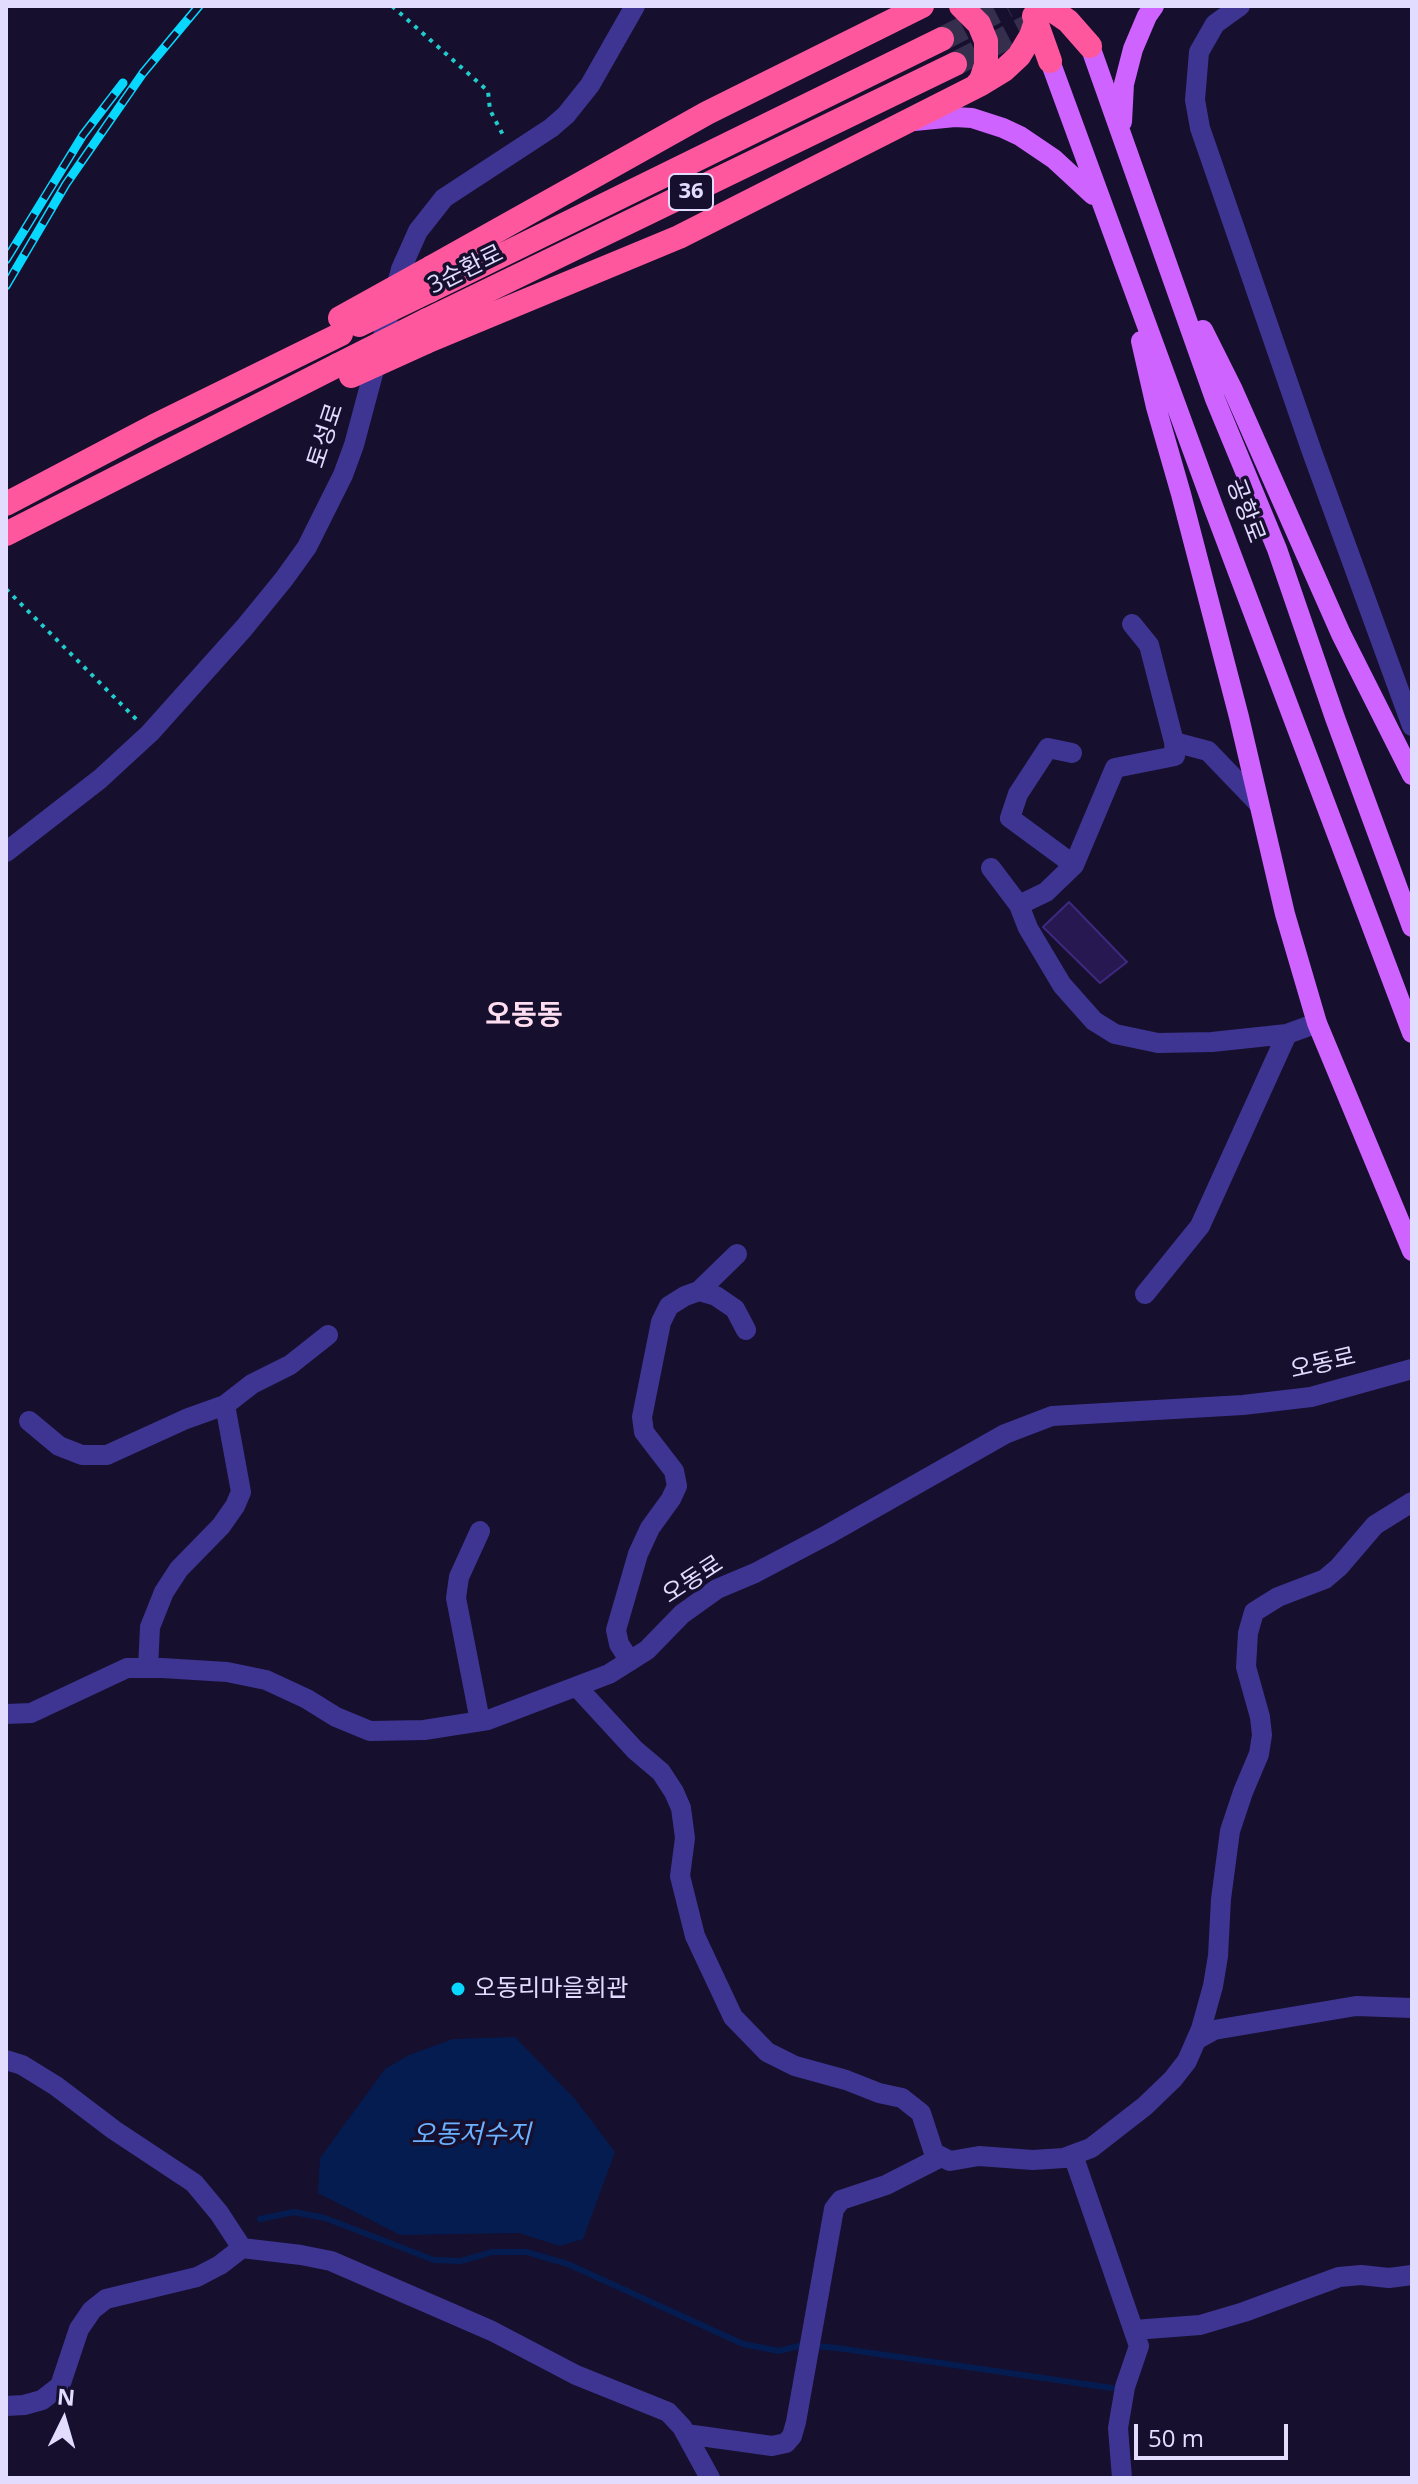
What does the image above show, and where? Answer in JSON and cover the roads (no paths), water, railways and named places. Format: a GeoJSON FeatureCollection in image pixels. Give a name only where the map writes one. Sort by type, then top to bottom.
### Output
{"type":"FeatureCollection","features":[{"type":"Feature","properties":{"kind":"highway"},"geometry":{"type":"LineString","coordinates":[[889,22],[910,6]]}},
{"type":"Feature","properties":{"kind":"highway"},"geometry":{"type":"LineString","coordinates":[[430,279],[707,113],[922,6]]}},
{"type":"Feature","properties":{"kind":"highway"},"geometry":{"type":"LineString","coordinates":[[961,6],[979,24],[986,41],[985,71],[975,87]]}},
{"type":"Feature","properties":{"kind":"highway","name":"공항로"},"geometry":{"type":"LineString","coordinates":[[1074,6],[1090,46]]}},
{"type":"Feature","properties":{"kind":"highway"},"geometry":{"type":"LineString","coordinates":[[6,534],[426,331],[679,237],[975,87],[999,74],[1014,61],[1028,43],[1042,9],[1075,27],[1090,46]]}},
{"type":"Feature","properties":{"kind":"highway","name":"공항로"},"geometry":{"type":"LineString","coordinates":[[1042,9],[1050,61]]}},
{"type":"Feature","properties":{"kind":"highway","name":"3순환로"},"geometry":{"type":"LineString","coordinates":[[6,504],[430,279],[942,39]]}},
{"type":"Feature","properties":{"kind":"highway","name":"3순환로"},"geometry":{"type":"LineString","coordinates":[[426,331],[955,64]]}},
{"type":"Feature","properties":{"kind":"main road"},"geometry":{"type":"LineString","coordinates":[[1123,142],[1123,98],[1127,69],[1139,33],[1154,6]]}},
{"type":"Feature","properties":{"kind":"main road","name":"공항로"},"geometry":{"type":"LineString","coordinates":[[1090,46],[1215,399],[1277,549],[1412,927]]}},
{"type":"Feature","properties":{"kind":"main road","name":"공항로"},"geometry":{"type":"LineString","coordinates":[[1050,61],[1102,208],[1412,1033]]}},
{"type":"Feature","properties":{"kind":"main road"},"geometry":{"type":"LineString","coordinates":[[899,125],[955,117],[972,118],[1003,128],[1054,159],[1081,182],[1102,208]]}},
{"type":"Feature","properties":{"kind":"main road"},"geometry":{"type":"LineString","coordinates":[[1168,261],[1233,390],[1341,634],[1412,775]]}},
{"type":"Feature","properties":{"kind":"main road"},"geometry":{"type":"LineString","coordinates":[[1123,263],[1156,407],[1181,494],[1285,914],[1317,1023],[1412,1251]]}},
{"type":"Feature","properties":{"kind":"street","name":"토성로"},"geometry":{"type":"LineString","coordinates":[[6,852],[100,779],[150,733],[284,579],[307,547],[327,510],[354,445],[401,269],[418,231],[444,198],[551,128],[578,102],[635,6]]}},
{"type":"Feature","properties":{"kind":"street"},"geometry":{"type":"LineString","coordinates":[[1240,6],[1215,24],[1199,52],[1195,100],[1200,128],[1347,551],[1412,726]]}},
{"type":"Feature","properties":{"kind":"street"},"geometry":{"type":"LineString","coordinates":[[1019,905],[1046,892],[1074,865],[1115,768],[1175,756],[1149,645],[1132,624]]}},
{"type":"Feature","properties":{"kind":"street"},"geometry":{"type":"LineString","coordinates":[[1174,742],[1208,751],[1259,804]]}},
{"type":"Feature","properties":{"kind":"street"},"geometry":{"type":"LineString","coordinates":[[1072,753],[1048,748],[1018,794],[1010,818],[1074,865]]}},
{"type":"Feature","properties":{"kind":"street"},"geometry":{"type":"LineString","coordinates":[[991,868],[1019,905],[1028,928],[1062,985],[1094,1021],[1115,1034],[1158,1043],[1212,1042],[1287,1034],[1317,1023]]}},
{"type":"Feature","properties":{"kind":"street"},"geometry":{"type":"LineString","coordinates":[[1145,1294],[1200,1226],[1287,1034]]}},
{"type":"Feature","properties":{"kind":"street"},"geometry":{"type":"LineString","coordinates":[[630,1661],[619,1644],[616,1630],[638,1554],[650,1528],[677,1486],[674,1471],[644,1432],[642,1417],[661,1322],[669,1306],[699,1291],[737,1254]]}},
{"type":"Feature","properties":{"kind":"street"},"geometry":{"type":"LineString","coordinates":[[699,1291],[716,1296],[735,1309],[746,1330]]}},
{"type":"Feature","properties":{"kind":"street"},"geometry":{"type":"LineString","coordinates":[[29,1421],[59,1446],[82,1455],[107,1455],[225,1405],[252,1384],[290,1365],[328,1335]]}},
{"type":"Feature","properties":{"kind":"street","name":"오동로"},"geometry":{"type":"LineString","coordinates":[[6,1714],[31,1713],[127,1668],[148,1668],[227,1672],[266,1680],[336,1717],[370,1731],[424,1730],[480,1721],[609,1674],[647,1650],[682,1614],[717,1589],[827,1535],[1005,1434],[1040,1420],[1052,1416],[1243,1405],[1311,1397],[1412,1369]]}},
{"type":"Feature","properties":{"kind":"street"},"geometry":{"type":"LineString","coordinates":[[148,1668],[150,1627],[164,1592],[179,1569],[221,1526],[241,1492],[225,1405]]}},
{"type":"Feature","properties":{"kind":"street"},"geometry":{"type":"LineString","coordinates":[[577,1687],[635,1750],[661,1772],[674,1792],[681,1808],[685,1838],[680,1876],[695,1936],[733,2017],[767,2052],[795,2066],[902,2098],[921,2113],[934,2153],[950,2161],[979,2156],[1033,2160],[1064,2158],[1091,2148],[1145,2106],[1187,2061],[1196,2040],[1213,1986],[1218,1956],[1221,1899],[1230,1831],[1259,1754],[1262,1735],[1246,1667],[1248,1633],[1254,1612],[1278,1597],[1325,1579],[1375,1525],[1412,1502]]}},
{"type":"Feature","properties":{"kind":"street"},"geometry":{"type":"LineString","coordinates":[[480,1531],[459,1577],[456,1598],[480,1721]]}},
{"type":"Feature","properties":{"kind":"street"},"geometry":{"type":"LineString","coordinates":[[1196,2040],[1214,2030],[1356,2006],[1412,2008]]}},
{"type":"Feature","properties":{"kind":"street"},"geometry":{"type":"LineString","coordinates":[[6,2060],[22,2065],[56,2086],[114,2130],[194,2183],[242,2248]]}},
{"type":"Feature","properties":{"kind":"street"},"geometry":{"type":"LineString","coordinates":[[1073,2155],[1139,2346],[1125,2387],[1118,2428],[1122,2478]]}},
{"type":"Feature","properties":{"kind":"street"},"geometry":{"type":"LineString","coordinates":[[686,2434],[772,2446],[786,2443],[792,2436],[796,2422],[834,2209],[841,2200],[886,2185],[941,2157]]}},
{"type":"Feature","properties":{"kind":"street"},"geometry":{"type":"LineString","coordinates":[[6,2406],[42,2400],[60,2386],[79,2329],[92,2310],[106,2299],[197,2277],[242,2248],[331,2261],[492,2331],[576,2375],[668,2412],[686,2434],[710,2478]]}},
{"type":"Feature","properties":{"kind":"street"},"geometry":{"type":"LineString","coordinates":[[1134,2330],[1200,2325],[1339,2277],[1412,2275]]}},
{"type":"Feature","properties":{"kind":"water","name":"오동저수지"},"geometry":{"type":"Polygon","coordinates":[[[515,2037],[575,2099],[615,2152],[583,2239],[560,2246],[519,2233],[400,2235],[318,2193],[320,2158],[385,2069],[409,2055],[453,2039],[515,2037]]]}},
{"type":"Feature","properties":{"kind":"waterway"},"geometry":{"type":"LineString","coordinates":[[260,2219],[294,2212],[325,2218],[434,2260],[461,2261],[492,2252],[526,2252],[568,2264],[743,2344],[779,2351],[803,2345],[837,2348],[1112,2388]]}},
{"type":"Feature","properties":{"kind":"tunnel"},"geometry":{"type":"LineString","coordinates":[[942,39],[1007,6]]}},
{"type":"Feature","properties":{"kind":"tunnel"},"geometry":{"type":"LineString","coordinates":[[955,64],[1068,6]]}},
{"type":"Feature","properties":{"kind":"railway"},"geometry":{"type":"LineString","coordinates":[[6,286],[66,184],[143,73],[199,6]]}},
{"type":"Feature","properties":{"kind":"railway"},"geometry":{"type":"LineString","coordinates":[[6,260],[83,135],[123,83]]}},
{"type":"Feature","properties":{"kind":"place","name":"오동리마을회관"},"geometry":{"type":"Point","coordinates":[458,1989]}},
{"type":"Feature","properties":{"kind":"district","name":"오동동"},"geometry":{"type":"Point","coordinates":[524,1016]}}]}
